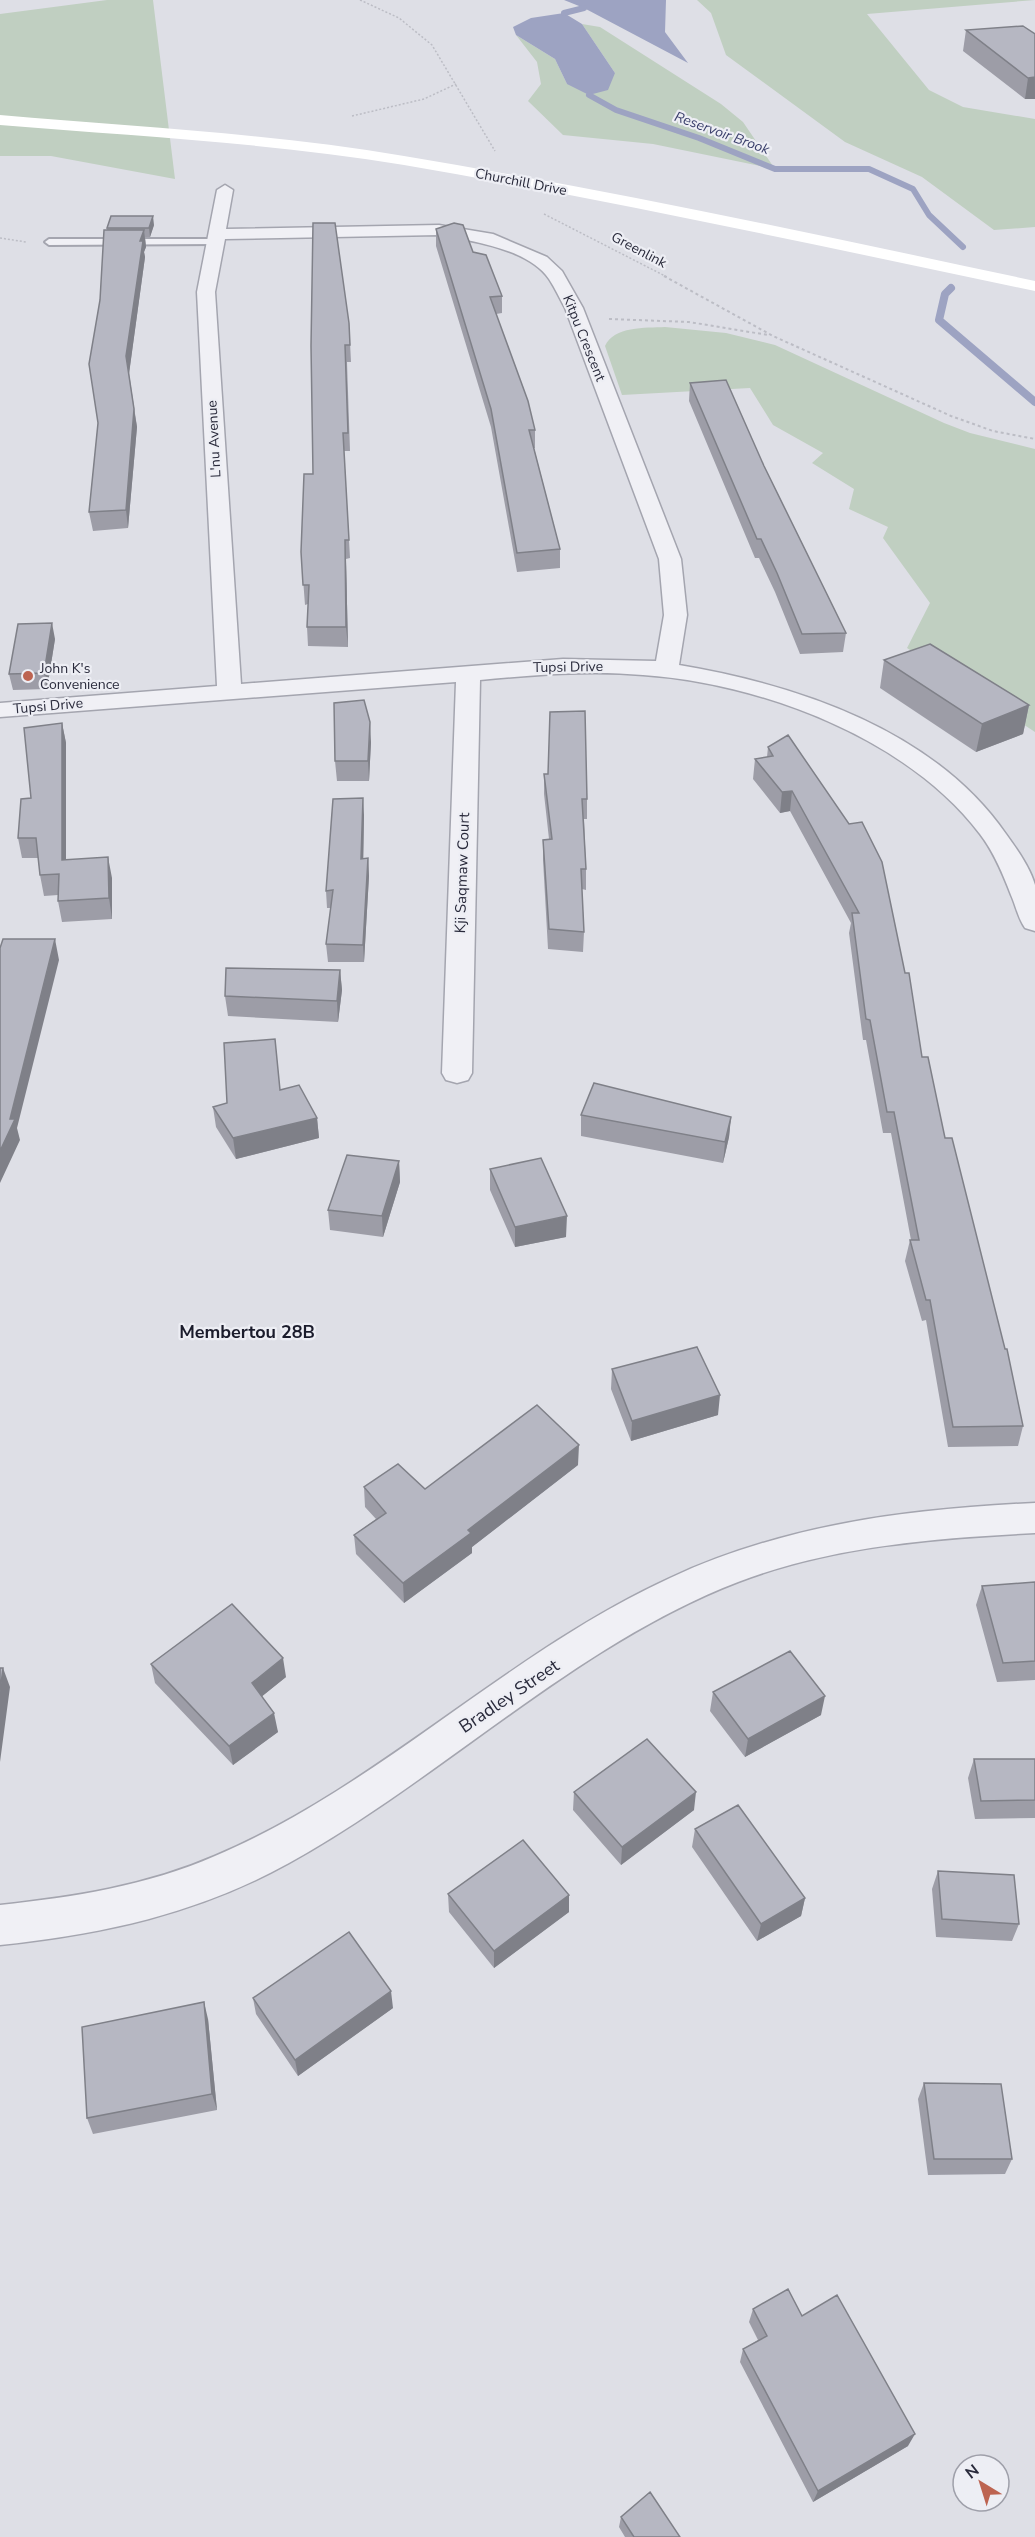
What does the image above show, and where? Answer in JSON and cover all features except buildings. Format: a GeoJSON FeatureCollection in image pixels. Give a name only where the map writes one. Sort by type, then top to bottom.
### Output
{"type":"FeatureCollection","features":[{"type":"Feature","properties":{"kind":"main road","name":"Churchill Drive"},"geometry":{"type":"LineString","coordinates":[[0,120],[331,150],[438,166],[1035,286]]}},
{"type":"Feature","properties":{"kind":"street","name":"L'nu Avenue"},"geometry":{"type":"LineString","coordinates":[[225,190],[206,292],[230,691]]}},
{"type":"Feature","properties":{"kind":"street","name":"Kitpu Crescent"},"geometry":{"type":"LineString","coordinates":[[215,238],[419,230],[479,235],[520,249],[548,267],[565,291],[578,318],[670,560],[677,603],[672,646],[666,670]]}},
{"type":"Feature","properties":{"kind":"street","name":"Tupsi Drive"},"geometry":{"type":"LineString","coordinates":[[0,710],[468,672],[573,666],[666,670],[719,679],[795,701],[858,728],[925,768],[969,805],[988,828],[1022,882],[1035,921]]}},
{"type":"Feature","properties":{"kind":"street","name":"Kji Saqmaw Court"},"geometry":{"type":"LineString","coordinates":[[457,1073],[468,672]]}},
{"type":"Feature","properties":{"kind":"street","name":"Bradley Street"},"geometry":{"type":"LineString","coordinates":[[0,1925],[87,1915],[182,1889],[271,1851],[353,1803],[552,1666],[617,1625],[682,1589],[763,1557],[831,1539],[899,1527],[1035,1518]]}},
{"type":"Feature","properties":{"kind":"lane"},"geometry":{"type":"LineString","coordinates":[[49,243],[215,238]]}},
{"type":"Feature","properties":{"kind":"path"},"geometry":{"type":"LineString","coordinates":[[360,0],[378,6],[418,30],[432,45],[500,156]]}},
{"type":"Feature","properties":{"kind":"path"},"geometry":{"type":"LineString","coordinates":[[352,116],[424,99],[456,84]]}},
{"type":"Feature","properties":{"kind":"path","name":"Greenlink"},"geometry":{"type":"LineString","coordinates":[[543,186],[528,196],[529,203],[534,209],[646,266],[773,336],[951,416],[993,430],[1035,438]]}},
{"type":"Feature","properties":{"kind":"path"},"geometry":{"type":"LineString","coordinates":[[578,318],[678,320],[726,326],[773,336]]}},
{"type":"Feature","properties":{"kind":"green space"},"geometry":{"type":"Polygon","coordinates":[[[107,0],[153,0],[175,179],[51,156],[0,156],[0,14],[107,0]]]}},
{"type":"Feature","properties":{"kind":"green space"},"geometry":{"type":"Polygon","coordinates":[[[697,0],[1035,0],[867,14],[929,90],[963,107],[1035,119],[1035,227],[994,230],[922,177],[845,142],[726,55],[711,13],[697,0]]]}},
{"type":"Feature","properties":{"kind":"green space"},"geometry":{"type":"Polygon","coordinates":[[[582,24],[600,27],[721,104],[743,122],[775,169],[653,144],[563,135],[528,101],[541,84],[537,62],[516,35],[555,59],[567,84],[615,73],[582,24]]]}},
{"type":"Feature","properties":{"kind":"green space"},"geometry":{"type":"Polygon","coordinates":[[[665,327],[726,333],[775,345],[944,423],[970,433],[1035,449],[1035,732],[907,648],[930,603],[883,538],[888,527],[849,509],[854,489],[812,463],[823,453],[773,425],[750,388],[622,395],[605,346],[609,339],[631,329],[665,327]]]}},
{"type":"Feature","properties":{"kind":"water"},"geometry":{"type":"Polygon","coordinates":[[[564,0],[666,0],[665,32],[688,63],[584,8],[564,0]]]}},
{"type":"Feature","properties":{"kind":"water"},"geometry":{"type":"Polygon","coordinates":[[[564,13],[582,24],[615,73],[608,90],[589,95],[567,84],[555,59],[516,35],[513,27],[531,18],[564,13]]]}},
{"type":"Feature","properties":{"kind":"waterway","name":"Reservoir Brook"},"geometry":{"type":"LineString","coordinates":[[564,13],[584,8]]}},
{"type":"Feature","properties":{"kind":"waterway","name":"Reservoir Brook"},"geometry":{"type":"LineString","coordinates":[[589,95],[616,110],[699,138],[775,169],[869,169],[913,189],[929,215],[963,247]]}},
{"type":"Feature","properties":{"kind":"waterway","name":"Reservoir Brook"},"geometry":{"type":"LineString","coordinates":[[951,288],[945,294],[939,320],[1035,402]]}},
{"type":"Feature","properties":{"kind":"place","name":"John K's Convenience"},"geometry":{"type":"Point","coordinates":[28,676]}},
{"type":"Feature","properties":{"kind":"district","name":"Membertou 28B"},"geometry":{"type":"Point","coordinates":[247,1332]}}]}
